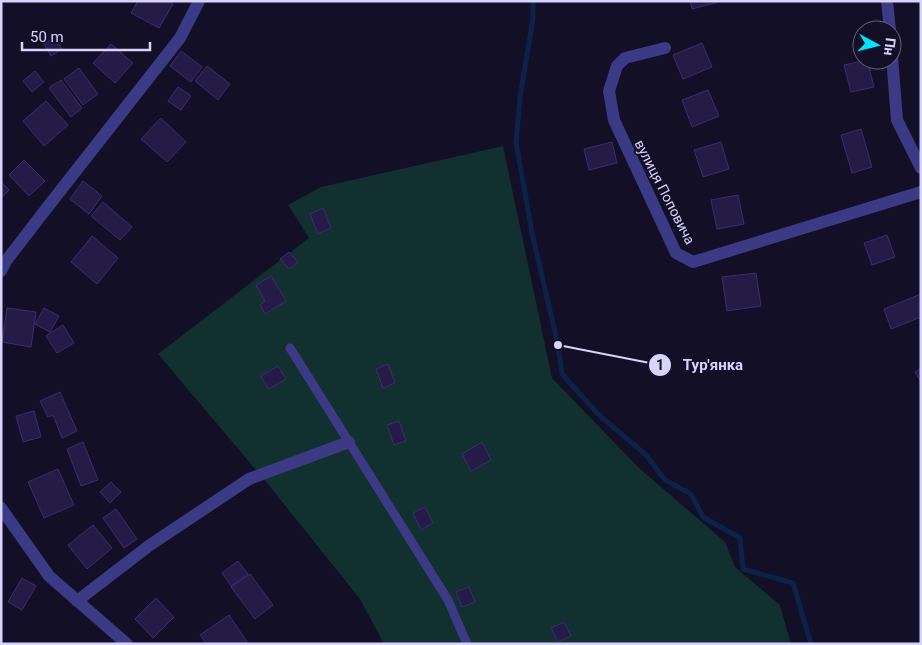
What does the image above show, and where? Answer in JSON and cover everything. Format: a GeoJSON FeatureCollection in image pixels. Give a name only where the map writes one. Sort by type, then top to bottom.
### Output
{"type":"FeatureCollection","features":[{"type":"Feature","properties":{"kind":"street"},"geometry":{"type":"LineString","coordinates":[[1,271],[6,261],[180,38],[199,1]]}},
{"type":"Feature","properties":{"kind":"street"},"geometry":{"type":"LineString","coordinates":[[887,1],[889,20]]}},
{"type":"Feature","properties":{"kind":"street","name":"вулиця Поповича"},"geometry":{"type":"LineString","coordinates":[[665,48],[625,58],[617,66],[609,90],[614,120],[676,253],[693,262],[921,192]]}},
{"type":"Feature","properties":{"kind":"street"},"geometry":{"type":"LineString","coordinates":[[893,70],[897,120],[921,168]]}},
{"type":"Feature","properties":{"kind":"street"},"geometry":{"type":"LineString","coordinates":[[77,600],[150,545],[249,479],[349,442]]}},
{"type":"Feature","properties":{"kind":"street"},"geometry":{"type":"LineString","coordinates":[[1,508],[49,576],[127,644]]}},
{"type":"Feature","properties":{"kind":"lane"},"geometry":{"type":"LineString","coordinates":[[290,348],[448,600],[467,644]]}},
{"type":"Feature","properties":{"kind":"green space"},"geometry":{"type":"Polygon","coordinates":[[[503,146],[552,378],[639,468],[725,542],[735,567],[780,605],[791,644],[384,644],[360,599],[267,483],[158,354],[309,238],[288,205],[321,187],[503,146]]]}},
{"type":"Feature","properties":{"kind":"building"},"geometry":{"type":"Polygon","coordinates":[[[138,1],[168,1],[173,4],[159,28],[131,13],[138,1]]]}},
{"type":"Feature","properties":{"kind":"building"},"geometry":{"type":"Polygon","coordinates":[[[690,1],[719,1],[719,2],[692,9],[690,1]]]}},
{"type":"Feature","properties":{"kind":"building"},"geometry":{"type":"Polygon","coordinates":[[[55,37],[62,49],[51,56],[44,44],[55,37]]]}},
{"type":"Feature","properties":{"kind":"building"},"geometry":{"type":"Polygon","coordinates":[[[702,43],[712,67],[683,79],[673,55],[702,43]]]}},
{"type":"Feature","properties":{"kind":"building"},"geometry":{"type":"Polygon","coordinates":[[[111,44],[133,63],[115,83],[93,63],[111,44]]]}},
{"type":"Feature","properties":{"kind":"building"},"geometry":{"type":"Polygon","coordinates":[[[181,51],[202,67],[191,82],[170,66],[181,51]]]}},
{"type":"Feature","properties":{"kind":"building"},"geometry":{"type":"Polygon","coordinates":[[[852,63],[852,70],[870,70],[874,87],[851,92],[844,65],[852,63]]]}},
{"type":"Feature","properties":{"kind":"building"},"geometry":{"type":"Polygon","coordinates":[[[207,66],[230,84],[218,100],[195,81],[207,66]]]}},
{"type":"Feature","properties":{"kind":"building"},"geometry":{"type":"Polygon","coordinates":[[[79,68],[98,94],[83,105],[64,79],[79,68]]]}},
{"type":"Feature","properties":{"kind":"building"},"geometry":{"type":"Polygon","coordinates":[[[35,71],[44,82],[32,92],[23,81],[35,71]]]}},
{"type":"Feature","properties":{"kind":"building"},"geometry":{"type":"Polygon","coordinates":[[[61,80],[82,108],[71,117],[49,88],[61,80]]]}},
{"type":"Feature","properties":{"kind":"building"},"geometry":{"type":"Polygon","coordinates":[[[178,87],[191,96],[181,110],[168,101],[178,87]]]}},
{"type":"Feature","properties":{"kind":"building"},"geometry":{"type":"Polygon","coordinates":[[[708,90],[719,116],[692,127],[682,100],[708,90]]]}},
{"type":"Feature","properties":{"kind":"building"},"geometry":{"type":"Polygon","coordinates":[[[46,101],[68,125],[44,146],[23,121],[46,101]]]}},
{"type":"Feature","properties":{"kind":"building"},"geometry":{"type":"Polygon","coordinates":[[[161,118],[186,142],[167,162],[141,139],[161,118]]]}},
{"type":"Feature","properties":{"kind":"building"},"geometry":{"type":"Polygon","coordinates":[[[861,129],[872,167],[852,173],[841,135],[861,129]]]}},
{"type":"Feature","properties":{"kind":"building"},"geometry":{"type":"Polygon","coordinates":[[[612,142],[617,163],[589,170],[584,149],[612,142]]]}},
{"type":"Feature","properties":{"kind":"building"},"geometry":{"type":"Polygon","coordinates":[[[721,142],[729,169],[703,177],[694,150],[721,142]]]}},
{"type":"Feature","properties":{"kind":"building"},"geometry":{"type":"Polygon","coordinates":[[[24,160],[45,181],[29,196],[9,175],[24,160]]]}},
{"type":"Feature","properties":{"kind":"building"},"geometry":{"type":"Polygon","coordinates":[[[83,181],[102,196],[89,214],[70,199],[83,181]]]}},
{"type":"Feature","properties":{"kind":"building"},"geometry":{"type":"Polygon","coordinates":[[[1,182],[9,190],[1,198],[1,182]]]}},
{"type":"Feature","properties":{"kind":"building"},"geometry":{"type":"Polygon","coordinates":[[[738,195],[744,224],[717,229],[711,200],[738,195]]]}},
{"type":"Feature","properties":{"kind":"building"},"geometry":{"type":"Polygon","coordinates":[[[103,202],[132,227],[120,240],[91,216],[103,202]]]}},
{"type":"Feature","properties":{"kind":"building"},"geometry":{"type":"Polygon","coordinates":[[[323,208],[331,228],[318,234],[310,214],[323,208]]]}},
{"type":"Feature","properties":{"kind":"building"},"geometry":{"type":"Polygon","coordinates":[[[887,235],[895,257],[872,265],[864,243],[887,235]]]}},
{"type":"Feature","properties":{"kind":"building"},"geometry":{"type":"Polygon","coordinates":[[[92,236],[118,258],[97,284],[71,262],[92,236]]]}},
{"type":"Feature","properties":{"kind":"building"},"geometry":{"type":"Polygon","coordinates":[[[289,252],[298,262],[289,269],[280,259],[289,252]]]}},
{"type":"Feature","properties":{"kind":"building"},"geometry":{"type":"Polygon","coordinates":[[[756,273],[761,306],[727,311],[722,277],[756,273]]]}},
{"type":"Feature","properties":{"kind":"building"},"geometry":{"type":"Polygon","coordinates":[[[271,276],[286,301],[265,314],[260,305],[265,301],[256,285],[271,276]]]}},
{"type":"Feature","properties":{"kind":"building"},"geometry":{"type":"Polygon","coordinates":[[[921,294],[921,317],[891,329],[884,309],[921,294]]]}},
{"type":"Feature","properties":{"kind":"building"},"geometry":{"type":"Polygon","coordinates":[[[7,308],[36,312],[31,347],[2,342],[7,308]]]}},
{"type":"Feature","properties":{"kind":"building"},"geometry":{"type":"Polygon","coordinates":[[[44,308],[59,316],[50,332],[35,324],[44,308]]]}},
{"type":"Feature","properties":{"kind":"building"},"geometry":{"type":"Polygon","coordinates":[[[63,325],[74,343],[57,353],[46,336],[63,325]]]}},
{"type":"Feature","properties":{"kind":"building"},"geometry":{"type":"Polygon","coordinates":[[[388,364],[395,383],[383,388],[376,369],[388,364]]]}},
{"type":"Feature","properties":{"kind":"building"},"geometry":{"type":"Polygon","coordinates":[[[278,366],[286,379],[269,389],[261,376],[278,366]]]}},
{"type":"Feature","properties":{"kind":"building"},"geometry":{"type":"Polygon","coordinates":[[[921,368],[921,382],[915,372],[921,368]]]}},
{"type":"Feature","properties":{"kind":"building"},"geometry":{"type":"Polygon","coordinates":[[[60,392],[77,431],[62,438],[53,415],[48,417],[40,401],[60,392]]]}},
{"type":"Feature","properties":{"kind":"building"},"geometry":{"type":"Polygon","coordinates":[[[34,411],[41,437],[23,442],[16,416],[34,411]]]}},
{"type":"Feature","properties":{"kind":"building"},"geometry":{"type":"Polygon","coordinates":[[[399,421],[406,441],[394,445],[387,425],[399,421]]]}},
{"type":"Feature","properties":{"kind":"building"},"geometry":{"type":"Polygon","coordinates":[[[83,442],[98,480],[81,486],[67,449],[83,442]]]}},
{"type":"Feature","properties":{"kind":"building"},"geometry":{"type":"Polygon","coordinates":[[[482,442],[491,460],[471,471],[462,454],[482,442]]]}},
{"type":"Feature","properties":{"kind":"building"},"geometry":{"type":"Polygon","coordinates":[[[58,469],[74,505],[44,518],[28,482],[58,469]]]}},
{"type":"Feature","properties":{"kind":"building"},"geometry":{"type":"Polygon","coordinates":[[[111,482],[121,492],[110,503],[100,492],[111,482]]]}},
{"type":"Feature","properties":{"kind":"building"},"geometry":{"type":"Polygon","coordinates":[[[425,507],[433,523],[421,530],[413,513],[425,507]]]}},
{"type":"Feature","properties":{"kind":"building"},"geometry":{"type":"Polygon","coordinates":[[[116,509],[137,539],[124,548],[103,518],[116,509]]]}},
{"type":"Feature","properties":{"kind":"building"},"geometry":{"type":"Polygon","coordinates":[[[93,525],[112,548],[87,569],[68,545],[93,525]]]}},
{"type":"Feature","properties":{"kind":"building"},"geometry":{"type":"Polygon","coordinates":[[[238,561],[248,574],[231,586],[222,573],[238,561]]]}},
{"type":"Feature","properties":{"kind":"building"},"geometry":{"type":"Polygon","coordinates":[[[250,574],[273,605],[255,619],[231,587],[250,574]]]}},
{"type":"Feature","properties":{"kind":"building"},"geometry":{"type":"Polygon","coordinates":[[[22,578],[36,586],[22,610],[8,602],[22,578]]]}},
{"type":"Feature","properties":{"kind":"building"},"geometry":{"type":"Polygon","coordinates":[[[469,587],[475,602],[462,607],[456,592],[469,587]]]}},
{"type":"Feature","properties":{"kind":"building"},"geometry":{"type":"Polygon","coordinates":[[[156,598],[174,617],[153,638],[135,619],[156,598]]]}},
{"type":"Feature","properties":{"kind":"building"},"geometry":{"type":"Polygon","coordinates":[[[229,615],[247,642],[244,644],[207,644],[200,635],[229,615]]]}},
{"type":"Feature","properties":{"kind":"building"},"geometry":{"type":"Polygon","coordinates":[[[564,622],[571,636],[558,642],[551,628],[564,622]]]}},
{"type":"Feature","properties":{"kind":"waterway"},"geometry":{"type":"LineString","coordinates":[[533,1],[533,19],[520,97],[516,142],[532,233],[558,345],[562,374],[598,414],[646,455],[665,480],[691,494],[703,517],[740,538],[743,569],[793,583],[811,644]]}},
{"type":"Feature","properties":{"kind":"place","name":"Тур'янка"},"geometry":{"type":"Point","coordinates":[558,345]}}]}
